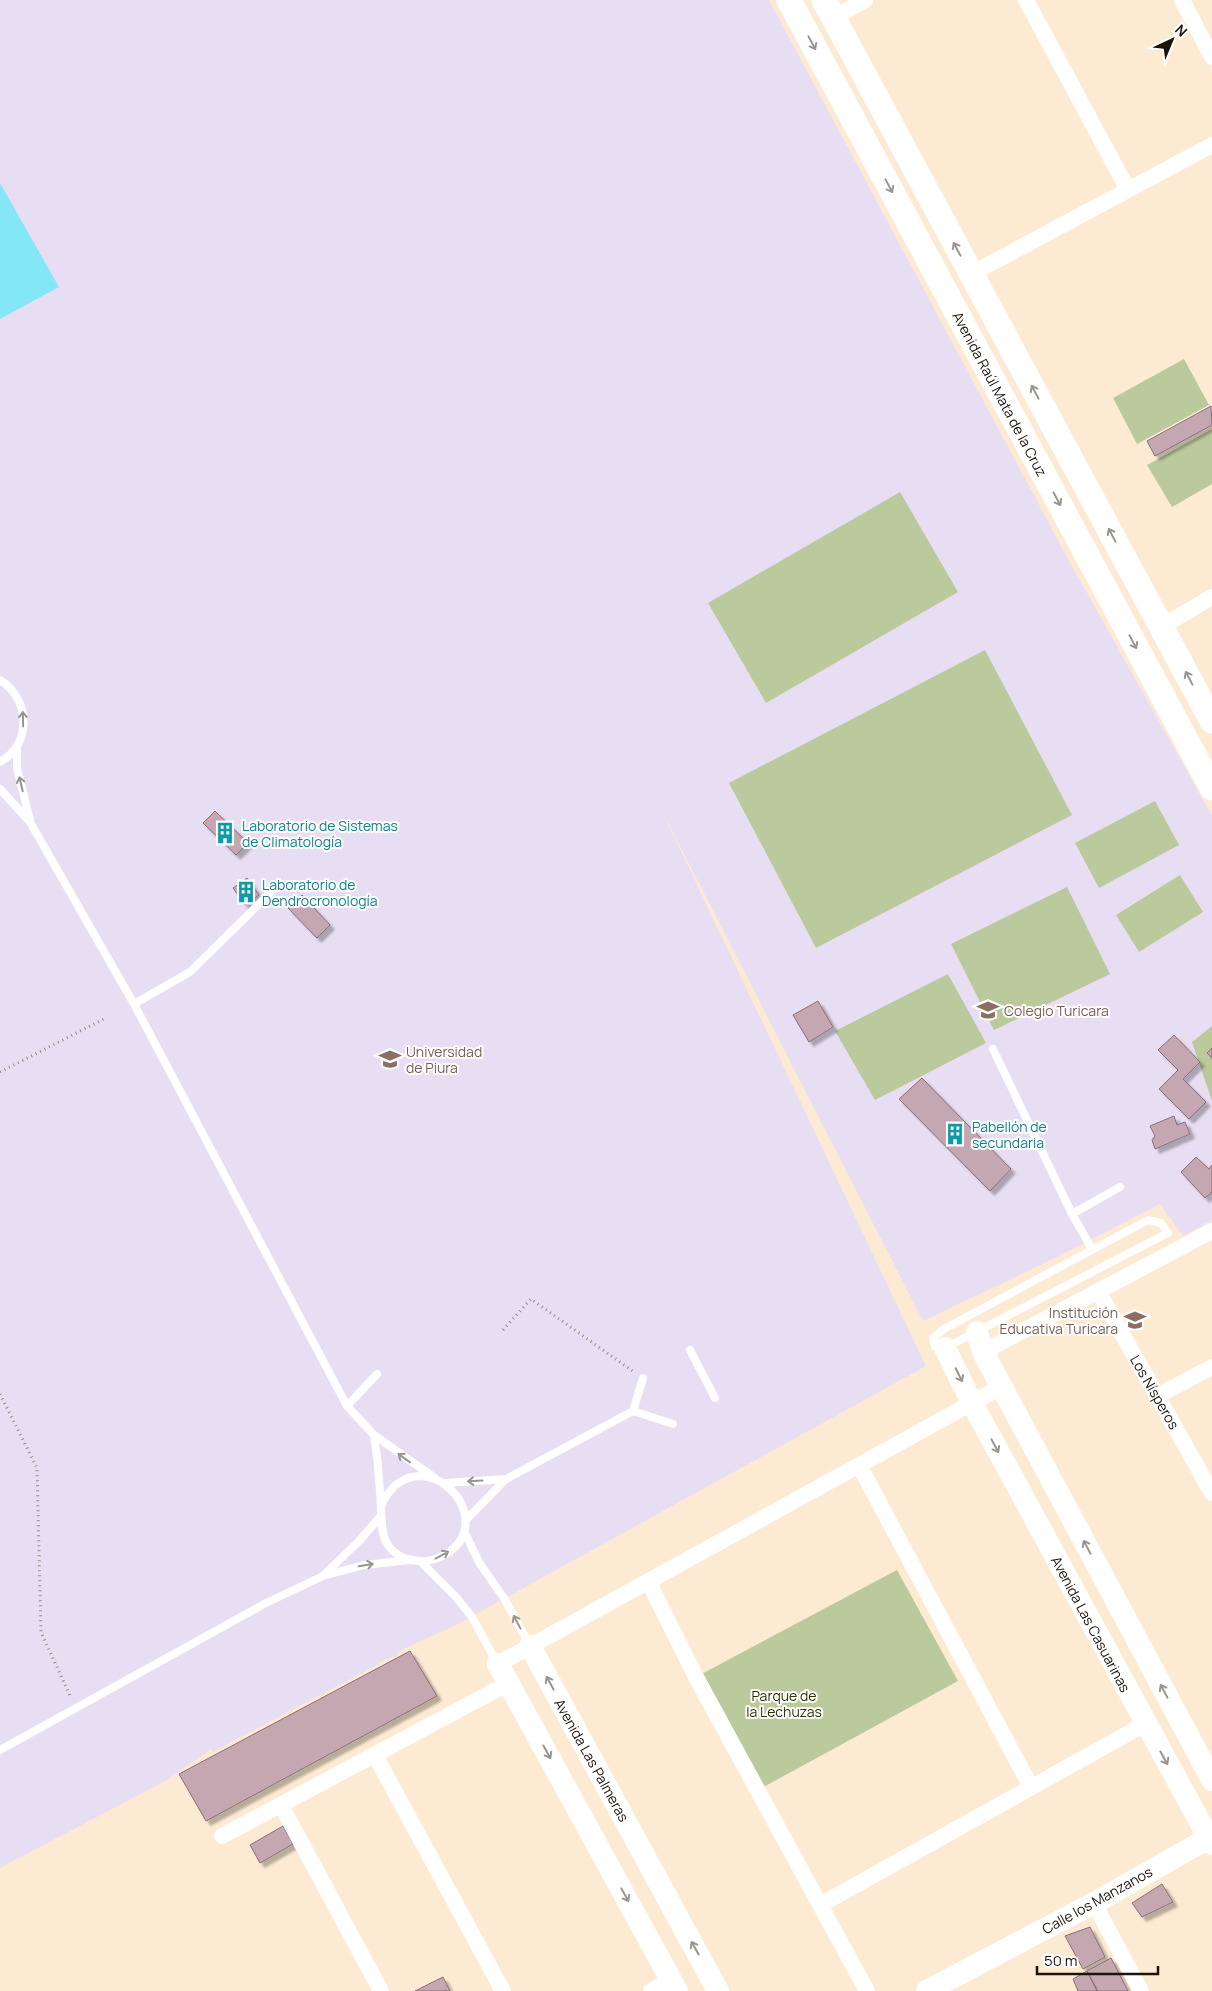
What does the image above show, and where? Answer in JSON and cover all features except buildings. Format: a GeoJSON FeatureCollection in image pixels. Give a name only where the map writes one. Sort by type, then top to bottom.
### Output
{"type":"FeatureCollection","features":[{"type":"Feature","properties":{"kind":"main road","name":"Avenida Raúl Mata de la Cruz"},"geometry":{"type":"LineString","coordinates":[[789,0],[1212,788]]}},
{"type":"Feature","properties":{"kind":"main road"},"geometry":{"type":"LineString","coordinates":[[829,9],[1212,721]]}},
{"type":"Feature","properties":{"kind":"street"},"geometry":{"type":"LineString","coordinates":[[829,9],[866,0]]}},
{"type":"Feature","properties":{"kind":"street"},"geometry":{"type":"LineString","coordinates":[[1026,0],[1128,190]]}},
{"type":"Feature","properties":{"kind":"street"},"geometry":{"type":"LineString","coordinates":[[1182,0],[1212,58]]}},
{"type":"Feature","properties":{"kind":"street"},"geometry":{"type":"LineString","coordinates":[[971,274],[1115,205],[1128,190],[1212,145]]}},
{"type":"Feature","properties":{"kind":"street"},"geometry":{"type":"LineString","coordinates":[[1161,627],[1212,597]]}},
{"type":"Feature","properties":{"kind":"street"},"geometry":{"type":"LineString","coordinates":[[1212,1231],[1098,1291],[980,1342],[1001,1387],[1212,1780]]}},
{"type":"Feature","properties":{"kind":"street","name":"Los Nísperos"},"geometry":{"type":"LineString","coordinates":[[1098,1291],[1212,1492]]}},
{"type":"Feature","properties":{"kind":"street","name":"Avenida Las Casuarinas"},"geometry":{"type":"LineString","coordinates":[[945,1348],[972,1403],[1145,1724],[1211,1839]]}},
{"type":"Feature","properties":{"kind":"street"},"geometry":{"type":"LineString","coordinates":[[1157,1396],[1212,1366]]}},
{"type":"Feature","properties":{"kind":"street"},"geometry":{"type":"LineString","coordinates":[[651,1991],[674,1986],[498,1664],[1001,1387]]}},
{"type":"Feature","properties":{"kind":"street"},"geometry":{"type":"LineString","coordinates":[[859,1465],[1031,1787]]}},
{"type":"Feature","properties":{"kind":"street"},"geometry":{"type":"LineString","coordinates":[[648,1581],[696,1677],[867,1991]]}},
{"type":"Feature","properties":{"kind":"street","name":"Avenida Las Palmeras"},"geometry":{"type":"LineString","coordinates":[[530,1646],[718,1991]]}},
{"type":"Feature","properties":{"kind":"street"},"geometry":{"type":"LineString","coordinates":[[222,1836],[509,1683]]}},
{"type":"Feature","properties":{"kind":"street"},"geometry":{"type":"LineString","coordinates":[[820,1905],[1145,1724]]}},
{"type":"Feature","properties":{"kind":"street"},"geometry":{"type":"LineString","coordinates":[[375,1754],[503,1991]]}},
{"type":"Feature","properties":{"kind":"street"},"geometry":{"type":"LineString","coordinates":[[280,1805],[381,1991]]}},
{"type":"Feature","properties":{"kind":"street","name":"Calle los Manzanos"},"geometry":{"type":"LineString","coordinates":[[927,1991],[1211,1839]]}},
{"type":"Feature","properties":{"kind":"street"},"geometry":{"type":"LineString","coordinates":[[1094,1903],[1141,1991]]}},
{"type":"Feature","properties":{"kind":"lane"},"geometry":{"type":"LineString","coordinates":[[0,680],[17,695],[22,707],[24,720],[22,734],[17,746],[0,762]]}},
{"type":"Feature","properties":{"kind":"lane"},"geometry":{"type":"LineString","coordinates":[[17,746],[19,777],[30,822]]}},
{"type":"Feature","properties":{"kind":"lane"},"geometry":{"type":"LineString","coordinates":[[0,789],[30,822],[134,1004],[347,1406],[374,1435],[445,1483],[460,1499],[465,1521],[464,1532],[451,1550],[442,1557],[421,1562],[410,1560],[400,1555],[388,1544],[381,1528],[382,1506],[374,1435]]}},
{"type":"Feature","properties":{"kind":"lane"},"geometry":{"type":"LineString","coordinates":[[134,1004],[190,972],[276,887]]}},
{"type":"Feature","properties":{"kind":"lane"},"geometry":{"type":"LineString","coordinates":[[994,1049],[1072,1214],[1092,1250]]}},
{"type":"Feature","properties":{"kind":"lane"},"geometry":{"type":"LineString","coordinates":[[1072,1214],[1120,1187]]}},
{"type":"Feature","properties":{"kind":"lane"},"geometry":{"type":"LineString","coordinates":[[1148,1220],[1161,1223],[1168,1233],[980,1342],[945,1348],[935,1347],[933,1338],[944,1329],[1148,1220]]}},
{"type":"Feature","properties":{"kind":"lane"},"geometry":{"type":"LineString","coordinates":[[690,1350],[715,1398]]}},
{"type":"Feature","properties":{"kind":"lane"},"geometry":{"type":"LineString","coordinates":[[347,1406],[377,1374]]}},
{"type":"Feature","properties":{"kind":"lane"},"geometry":{"type":"LineString","coordinates":[[634,1411],[642,1378]]}},
{"type":"Feature","properties":{"kind":"lane"},"geometry":{"type":"LineString","coordinates":[[465,1521],[506,1479],[634,1411],[673,1424]]}},
{"type":"Feature","properties":{"kind":"lane"},"geometry":{"type":"LineString","coordinates":[[382,1506],[390,1492],[402,1481],[418,1477],[435,1478]]}},
{"type":"Feature","properties":{"kind":"lane"},"geometry":{"type":"LineString","coordinates":[[445,1483],[506,1479]]}},
{"type":"Feature","properties":{"kind":"lane"},"geometry":{"type":"LineString","coordinates":[[323,1576],[359,1541],[380,1517]]}},
{"type":"Feature","properties":{"kind":"lane","name":"Avenida Las Palmeras"},"geometry":{"type":"LineString","coordinates":[[464,1532],[480,1564],[504,1598],[530,1646]]}},
{"type":"Feature","properties":{"kind":"lane"},"geometry":{"type":"LineString","coordinates":[[0,1750],[266,1603],[323,1576],[364,1565],[410,1560]]}},
{"type":"Feature","properties":{"kind":"lane"},"geometry":{"type":"LineString","coordinates":[[421,1562],[472,1616],[498,1664]]}},
{"type":"Feature","properties":{"kind":"path"},"geometry":{"type":"LineString","coordinates":[[0,1072],[104,1019]]}},
{"type":"Feature","properties":{"kind":"path"},"geometry":{"type":"LineString","coordinates":[[503,1330],[531,1299],[642,1378]]}},
{"type":"Feature","properties":{"kind":"path"},"geometry":{"type":"LineString","coordinates":[[0,1394],[37,1468],[41,1632],[75,1708]]}},
{"type":"Feature","properties":{"kind":"shaded area","name":"Universidad de Piura"},"geometry":{"type":"Polygon","coordinates":[[[0,0],[769,0],[1067,557],[1212,816],[1212,1220],[1183,1236],[1160,1204],[1057,1257],[923,1321],[660,807],[926,1366],[458,1624],[398,1652],[398,1655],[379,1662],[379,1664],[213,1752],[211,1749],[167,1780],[0,1868],[0,0]]]}},
{"type":"Feature","properties":{"kind":"green space"},"geometry":{"type":"Polygon","coordinates":[[[1184,359],[1209,405],[1137,444],[1113,398],[1184,359]]]}},
{"type":"Feature","properties":{"kind":"green space"},"geometry":{"type":"Polygon","coordinates":[[[1212,429],[1212,484],[1172,507],[1147,465],[1212,429]]]}},
{"type":"Feature","properties":{"kind":"green space"},"geometry":{"type":"Polygon","coordinates":[[[900,492],[958,592],[766,703],[708,603],[900,492]]]}},
{"type":"Feature","properties":{"kind":"green space"},"geometry":{"type":"Polygon","coordinates":[[[985,650],[1072,815],[816,948],[729,783],[985,650]]]}},
{"type":"Feature","properties":{"kind":"green space"},"geometry":{"type":"Polygon","coordinates":[[[1155,801],[1179,845],[1099,888],[1075,843],[1155,801]]]}},
{"type":"Feature","properties":{"kind":"green space"},"geometry":{"type":"Polygon","coordinates":[[[1180,875],[1203,912],[1139,952],[1116,915],[1180,875]]]}},
{"type":"Feature","properties":{"kind":"green space"},"geometry":{"type":"Polygon","coordinates":[[[1067,887],[1110,974],[994,1030],[951,944],[1067,887]]]}},
{"type":"Feature","properties":{"kind":"green space"},"geometry":{"type":"Polygon","coordinates":[[[948,974],[986,1043],[875,1100],[835,1031],[948,974]]]}},
{"type":"Feature","properties":{"kind":"green space"},"geometry":{"type":"Polygon","coordinates":[[[1212,1026],[1212,1048],[1207,1053],[1212,1058],[1212,1101],[1192,1042],[1212,1026]]]}},
{"type":"Feature","properties":{"kind":"green space","name":"Parque de la Lechuzas"},"geometry":{"type":"Polygon","coordinates":[[[897,1570],[958,1681],[758,1790],[696,1677],[897,1570]]]}},
{"type":"Feature","properties":{"kind":"water"},"geometry":{"type":"Polygon","coordinates":[[[0,183],[59,287],[0,319],[0,183]]]}},
{"type":"Feature","properties":{"kind":"place","name":"Laboratorio de Sistemas de Climatología"},"geometry":{"type":"Point","coordinates":[225,833]}},
{"type":"Feature","properties":{"kind":"place","name":"Laboratorio de Dendrocronología"},"geometry":{"type":"Point","coordinates":[246,892]}},
{"type":"Feature","properties":{"kind":"place","name":"Colegio Turicara"},"geometry":{"type":"Point","coordinates":[988,1010]}},
{"type":"Feature","properties":{"kind":"place","name":"Universidad de Piura"},"geometry":{"type":"Point","coordinates":[390,1059]}},
{"type":"Feature","properties":{"kind":"place","name":"Pabellón de secundaria"},"geometry":{"type":"Point","coordinates":[955,1134]}},
{"type":"Feature","properties":{"kind":"place","name":"Institución Educativa Turicara"},"geometry":{"type":"Point","coordinates":[1135,1320]}}]}
